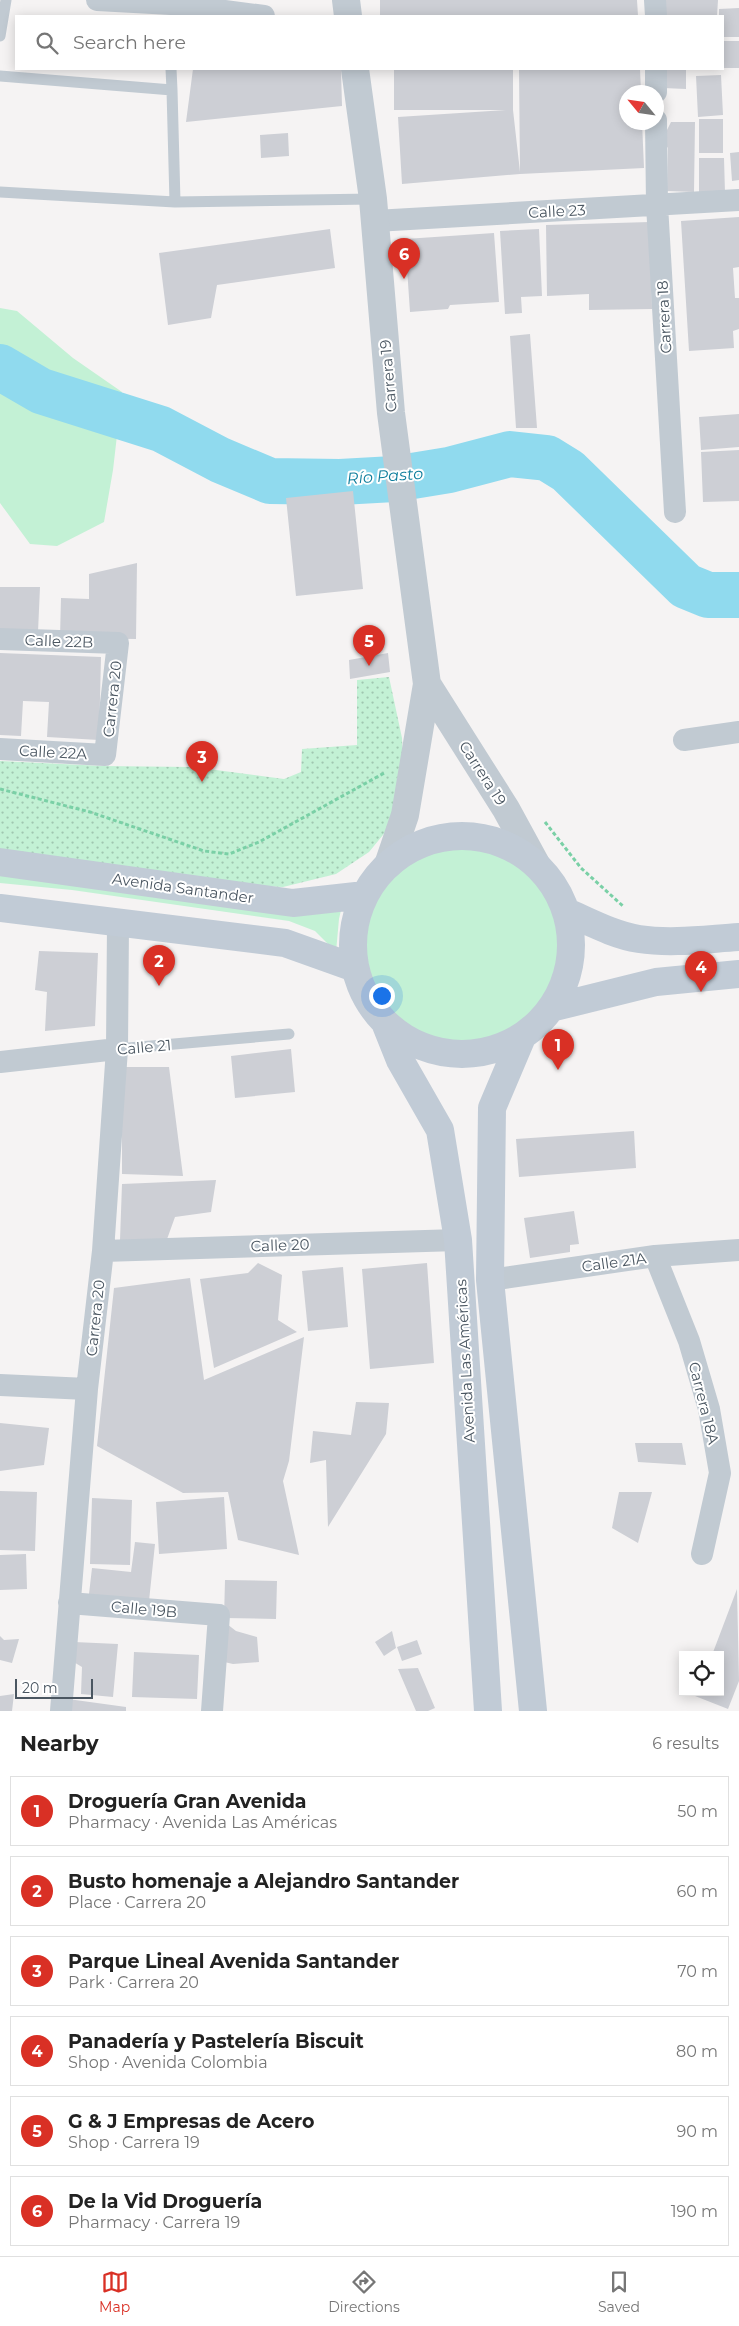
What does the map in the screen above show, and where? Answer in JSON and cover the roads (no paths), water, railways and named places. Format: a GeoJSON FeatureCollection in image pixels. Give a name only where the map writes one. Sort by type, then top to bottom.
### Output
{"type":"FeatureCollection","features":[{"type":"Feature","properties":{"kind":"main road"},"geometry":{"type":"LineString","coordinates":[[446,837],[478,837],[509,846],[536,864],[554,886],[566,912],[571,937],[570,962],[563,986],[551,1008],[538,1024],[522,1037],[488,1052],[452,1055],[417,1046],[386,1025],[366,999],[355,968],[354,930],[366,895],[388,865],[415,846],[446,837]]}},
{"type":"Feature","properties":{"kind":"main road","name":"Avenida Santander"},"geometry":{"type":"LineString","coordinates":[[0,862],[293,903],[366,895]]}},
{"type":"Feature","properties":{"kind":"main road"},"geometry":{"type":"LineString","coordinates":[[0,908],[285,943],[355,968]]}},
{"type":"Feature","properties":{"kind":"main road"},"geometry":{"type":"LineString","coordinates":[[566,912],[607,930],[638,939],[674,942],[739,937]]}},
{"type":"Feature","properties":{"kind":"main road"},"geometry":{"type":"LineString","coordinates":[[551,1008],[656,982],[739,974]]}},
{"type":"Feature","properties":{"kind":"main road","name":"Avenida Las Américas"},"geometry":{"type":"LineString","coordinates":[[386,1025],[400,1060],[440,1130],[458,1240],[488,1711]]}},
{"type":"Feature","properties":{"kind":"main road","name":"Avenida Las Américas"},"geometry":{"type":"LineString","coordinates":[[522,1037],[492,1108],[490,1280],[533,1711]]}},
{"type":"Feature","properties":{"kind":"street"},"geometry":{"type":"LineString","coordinates":[[97,0],[254,15]]}},
{"type":"Feature","properties":{"kind":"street"},"geometry":{"type":"LineString","coordinates":[[346,0],[348,15]]}},
{"type":"Feature","properties":{"kind":"street"},"geometry":{"type":"LineString","coordinates":[[655,0],[656,15]]}},
{"type":"Feature","properties":{"kind":"street","name":"Carrera 19"},"geometry":{"type":"LineString","coordinates":[[355,70],[374,210],[391,413],[427,684],[406,815],[388,865]]}},
{"type":"Feature","properties":{"kind":"street"},"geometry":{"type":"LineString","coordinates":[[656,70],[656,85]]}},
{"type":"Feature","properties":{"kind":"street","name":"Carrera 18"},"geometry":{"type":"LineString","coordinates":[[656,130],[657,205],[675,512]]}},
{"type":"Feature","properties":{"kind":"street","name":"Calle 23"},"geometry":{"type":"LineString","coordinates":[[374,210],[657,205],[739,200]]}},
{"type":"Feature","properties":{"kind":"street","name":"Calle 22B"},"geometry":{"type":"LineString","coordinates":[[0,639],[118,643]]}},
{"type":"Feature","properties":{"kind":"street","name":"Carrera 20"},"geometry":{"type":"LineString","coordinates":[[106,755],[118,643]]}},
{"type":"Feature","properties":{"kind":"street","name":"Carrera 19"},"geometry":{"type":"LineString","coordinates":[[427,684],[506,809],[536,864]]}},
{"type":"Feature","properties":{"kind":"street"},"geometry":{"type":"LineString","coordinates":[[684,740],[739,732]]}},
{"type":"Feature","properties":{"kind":"street","name":"Calle 22A"},"geometry":{"type":"LineString","coordinates":[[0,750],[106,755]]}},
{"type":"Feature","properties":{"kind":"street","name":"Carrera 20"},"geometry":{"type":"LineString","coordinates":[[61,1711],[87,1389],[103,1251],[117,1049],[118,924]]}},
{"type":"Feature","properties":{"kind":"street","name":"Calle 21"},"geometry":{"type":"LineString","coordinates":[[0,1062],[117,1049]]}},
{"type":"Feature","properties":{"kind":"street","name":"Calle 20"},"geometry":{"type":"LineString","coordinates":[[103,1251],[458,1240]]}},
{"type":"Feature","properties":{"kind":"street","name":"Calle 21A"},"geometry":{"type":"LineString","coordinates":[[490,1280],[655,1256],[739,1250]]}},
{"type":"Feature","properties":{"kind":"street","name":"Carrera 18A"},"geometry":{"type":"LineString","coordinates":[[655,1256],[688,1341],[729,1475],[702,1554]]}},
{"type":"Feature","properties":{"kind":"street"},"geometry":{"type":"LineString","coordinates":[[0,1385],[87,1389]]}},
{"type":"Feature","properties":{"kind":"street","name":"Calle 19B"},"geometry":{"type":"LineString","coordinates":[[69,1603],[219,1615],[212,1711]]}},
{"type":"Feature","properties":{"kind":"lane"},"geometry":{"type":"LineString","coordinates":[[0,36],[6,0]]}},
{"type":"Feature","properties":{"kind":"lane"},"geometry":{"type":"LineString","coordinates":[[171,70],[175,202]]}},
{"type":"Feature","properties":{"kind":"lane"},"geometry":{"type":"LineString","coordinates":[[0,76],[172,90]]}},
{"type":"Feature","properties":{"kind":"lane"},"geometry":{"type":"LineString","coordinates":[[0,192],[175,202],[374,210]]}},
{"type":"Feature","properties":{"kind":"lane","name":"Calle 21"},"geometry":{"type":"LineString","coordinates":[[117,1049],[289,1034]]}},
{"type":"Feature","properties":{"kind":"waterway","name":"Río Pasto"},"geometry":{"type":"LineString","coordinates":[[0,367],[41,391],[161,429],[220,460],[270,481],[340,482],[394,479],[449,470],[510,454],[547,458],[568,471],[686,586],[708,595],[739,595]]}},
{"type":"Feature","properties":{"kind":"place","name":"De la Vid Droguería"},"geometry":{"type":"Point","coordinates":[404,279]}},
{"type":"Feature","properties":{"kind":"place","name":"G & J Empresas de Acero"},"geometry":{"type":"Point","coordinates":[369,666]}},
{"type":"Feature","properties":{"kind":"place","name":"Parque Lineal Avenida Santander"},"geometry":{"type":"Point","coordinates":[202,782]}},
{"type":"Feature","properties":{"kind":"place","name":"Busto homenaje a Alejandro Santander"},"geometry":{"type":"Point","coordinates":[159,986]}},
{"type":"Feature","properties":{"kind":"place","name":"Panadería y Pastelería Biscuit"},"geometry":{"type":"Point","coordinates":[701,992]}},
{"type":"Feature","properties":{"kind":"place","name":"Droguería Gran Avenida"},"geometry":{"type":"Point","coordinates":[558,1070]}}]}
